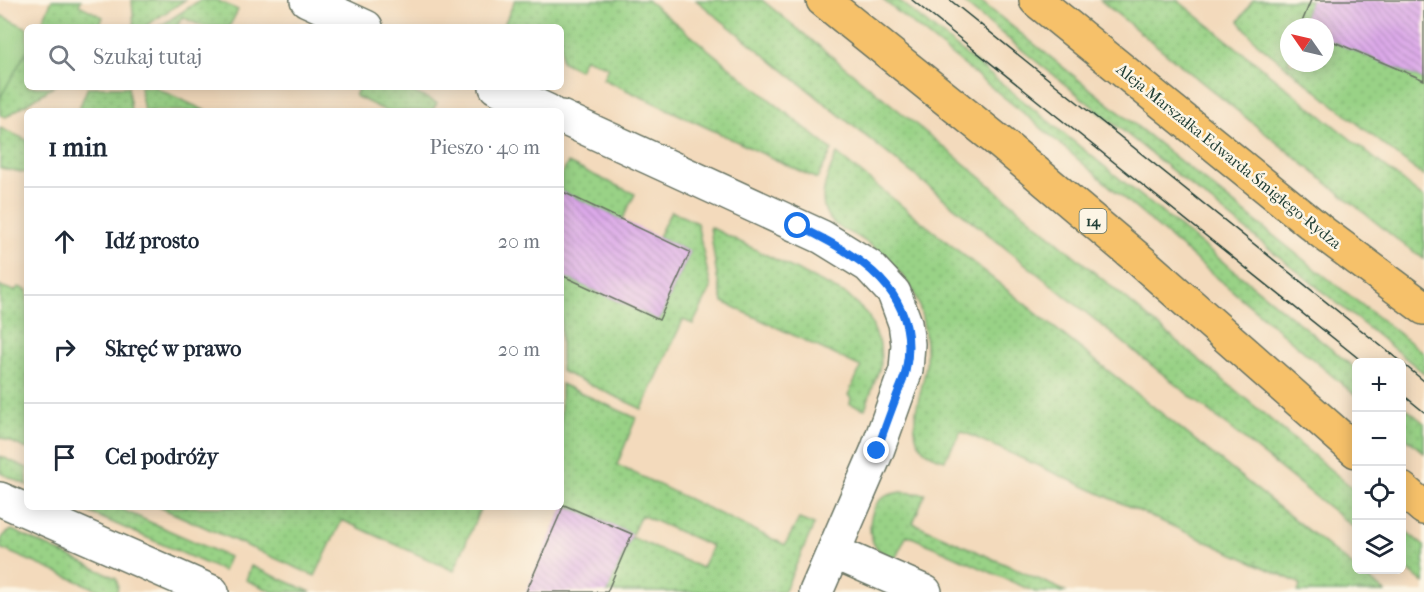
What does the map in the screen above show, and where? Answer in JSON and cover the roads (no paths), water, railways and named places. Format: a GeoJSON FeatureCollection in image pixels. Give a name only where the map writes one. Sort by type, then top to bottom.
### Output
{"type":"FeatureCollection","features":[{"type":"Feature","properties":{"kind":"main road","name":"14"},"geometry":{"type":"LineString","coordinates":[[823,0],[1002,144],[1133,255],[1352,447]]}},
{"type":"Feature","properties":{"kind":"main road","name":"Aleja Marszałka Edwarda Śmigłego-Rydza"},"geometry":{"type":"LineString","coordinates":[[1036,0],[1323,233],[1424,308]]}},
{"type":"Feature","properties":{"kind":"main road"},"geometry":{"type":"LineString","coordinates":[[1406,493],[1424,508]]}},
{"type":"Feature","properties":{"kind":"street"},"geometry":{"type":"LineString","coordinates":[[307,0],[359,24]]}},
{"type":"Feature","properties":{"kind":"street"},"geometry":{"type":"LineString","coordinates":[[502,90],[542,108]]}},
{"type":"Feature","properties":{"kind":"street"},"geometry":{"type":"LineString","coordinates":[[564,118],[822,237],[869,266],[894,292],[905,323],[908,344],[906,370],[877,451],[816,592]]}},
{"type":"Feature","properties":{"kind":"street"},"geometry":{"type":"LineString","coordinates":[[0,499],[24,510]]}},
{"type":"Feature","properties":{"kind":"street"},"geometry":{"type":"LineString","coordinates":[[25,510],[212,592]]}},
{"type":"Feature","properties":{"kind":"street"},"geometry":{"type":"LineString","coordinates":[[834,552],[925,592]]}},
{"type":"Feature","properties":{"kind":"tram line"},"geometry":{"type":"LineString","coordinates":[[912,0],[1358,358]]}},
{"type":"Feature","properties":{"kind":"tram line"},"geometry":{"type":"LineString","coordinates":[[950,0],[1396,358]]}},
{"type":"Feature","properties":{"kind":"tram line"},"geometry":{"type":"LineString","coordinates":[[1406,366],[1424,381]]}},
{"type":"Feature","properties":{"kind":"tram line"},"geometry":{"type":"LineString","coordinates":[[1406,397],[1424,412]]}}]}
